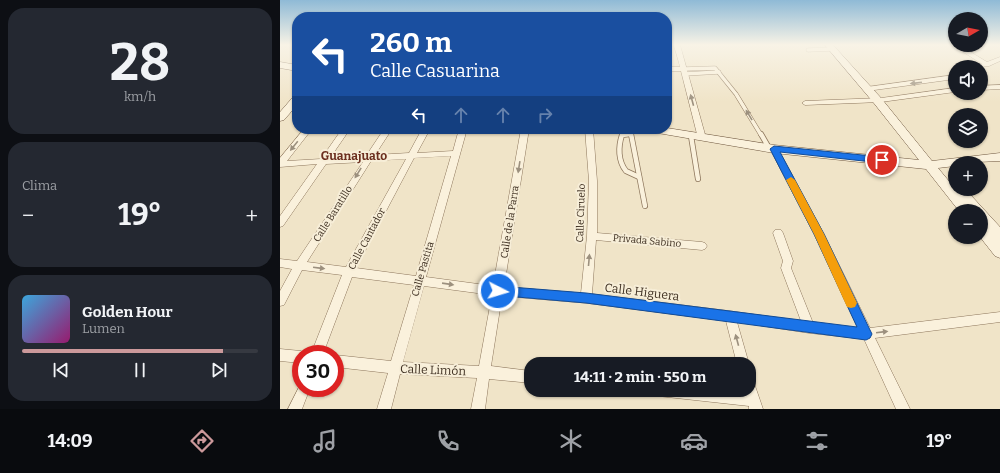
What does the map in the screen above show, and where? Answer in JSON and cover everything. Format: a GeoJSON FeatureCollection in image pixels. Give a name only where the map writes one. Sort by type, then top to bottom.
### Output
{"type":"FeatureCollection","features":[{"type":"Feature","properties":{"kind":"main road"},"geometry":{"type":"LineString","coordinates":[[847,64],[879,100],[932,165],[961,204]]}},
{"type":"Feature","properties":{"kind":"main road"},"geometry":{"type":"LineString","coordinates":[[280,65],[292,67]]}},
{"type":"Feature","properties":{"kind":"main road"},"geometry":{"type":"LineString","coordinates":[[280,109],[292,96]]}},
{"type":"Feature","properties":{"kind":"main road"},"geometry":{"type":"LineString","coordinates":[[280,118],[292,105]]}},
{"type":"Feature","properties":{"kind":"main road"},"geometry":{"type":"LineString","coordinates":[[672,133],[772,148],[932,165],[1000,157]]}},
{"type":"Feature","properties":{"kind":"main road"},"geometry":{"type":"LineString","coordinates":[[932,165],[948,179]]}},
{"type":"Feature","properties":{"kind":"main road"},"geometry":{"type":"LineString","coordinates":[[964,196],[972,204]]}},
{"type":"Feature","properties":{"kind":"main road"},"geometry":{"type":"LineString","coordinates":[[988,223],[1000,236]]}},
{"type":"Feature","properties":{"kind":"main road"},"geometry":{"type":"LineString","coordinates":[[988,237],[1000,252]]}},
{"type":"Feature","properties":{"kind":"street"},"geometry":{"type":"LineString","coordinates":[[683,64],[696,137]]}},
{"type":"Feature","properties":{"kind":"street"},"geometry":{"type":"LineString","coordinates":[[672,70],[685,72]]}},
{"type":"Feature","properties":{"kind":"street"},"geometry":{"type":"LineString","coordinates":[[869,89],[948,78]]}},
{"type":"Feature","properties":{"kind":"street"},"geometry":{"type":"LineString","coordinates":[[988,88],[1000,87]]}},
{"type":"Feature","properties":{"kind":"street"},"geometry":{"type":"LineString","coordinates":[[805,103],[879,100],[948,91]]}},
{"type":"Feature","properties":{"kind":"street"},"geometry":{"type":"LineString","coordinates":[[280,164],[304,134]]}},
{"type":"Feature","properties":{"kind":"street"},"geometry":{"type":"LineString","coordinates":[[280,223],[343,134]]}},
{"type":"Feature","properties":{"kind":"street","name":"Calle Baratillo"},"geometry":{"type":"LineString","coordinates":[[281,299],[300,265],[385,134]]}},
{"type":"Feature","properties":{"kind":"street","name":"Calle Cantador"},"geometry":{"type":"LineString","coordinates":[[321,345],[349,272],[423,134]]}},
{"type":"Feature","properties":{"kind":"street","name":"Calle Pastita"},"geometry":{"type":"LineString","coordinates":[[384,409],[462,134]]}},
{"type":"Feature","properties":{"kind":"street","name":"Calle de la Parra"},"geometry":{"type":"LineString","coordinates":[[478,409],[524,134]]}},
{"type":"Feature","properties":{"kind":"street","name":"Calle Ciruelo"},"geometry":{"type":"LineString","coordinates":[[586,298],[592,236],[593,181],[589,134]]}},
{"type":"Feature","properties":{"kind":"street"},"geometry":{"type":"LineString","coordinates":[[772,148],[819,234],[903,409]]}},
{"type":"Feature","properties":{"kind":"street"},"geometry":{"type":"LineString","coordinates":[[280,164],[456,154]]}},
{"type":"Feature","properties":{"kind":"street"},"geometry":{"type":"LineString","coordinates":[[778,233],[788,261],[786,268],[810,328]]}},
{"type":"Feature","properties":{"kind":"street","name":"Privada Sabino"},"geometry":{"type":"LineString","coordinates":[[592,236],[702,246]]}},
{"type":"Feature","properties":{"kind":"street","name":"Calle Higuera"},"geometry":{"type":"LineString","coordinates":[[280,263],[498,291],[586,298],[866,334],[1000,317]]}},
{"type":"Feature","properties":{"kind":"street"},"geometry":{"type":"LineString","coordinates":[[730,316],[742,357]]}},
{"type":"Feature","properties":{"kind":"street"},"geometry":{"type":"LineString","coordinates":[[280,355],[292,356]]}},
{"type":"Feature","properties":{"kind":"street","name":"Calle Limón"},"geometry":{"type":"LineString","coordinates":[[344,362],[396,368],[485,372],[524,376]]}},
{"type":"Feature","properties":{"kind":"street"},"geometry":{"type":"LineString","coordinates":[[295,409],[300,397]]}},
{"type":"Feature","properties":{"kind":"street"},"geometry":{"type":"LineString","coordinates":[[703,397],[754,405]]}},
{"type":"Feature","properties":{"kind":"lane"},"geometry":{"type":"LineString","coordinates":[[685,72],[719,72],[736,94],[772,148]]}},
{"type":"Feature","properties":{"kind":"lane"},"geometry":{"type":"LineString","coordinates":[[624,134],[618,142],[621,161],[625,171],[639,177]]}},
{"type":"Feature","properties":{"kind":"lane"},"geometry":{"type":"LineString","coordinates":[[632,134],[645,206]]}},
{"type":"Feature","properties":{"kind":"lane"},"geometry":{"type":"LineString","coordinates":[[696,137],[698,179]]}},
{"type":"Feature","properties":{"kind":"slow traffic"},"geometry":{"type":"LineString","coordinates":[[791,180],[819,234],[851,303]]}},
{"type":"Feature","properties":{"kind":"district","name":"Guanajuato"},"geometry":{"type":"Point","coordinates":[354,156]}},
{"type":"Feature","properties":{"kind":"route"},"geometry":{"type":"LineString","coordinates":[[498,291],[586,298],[866,334],[819,234],[774,149],[882,160]]}}]}
